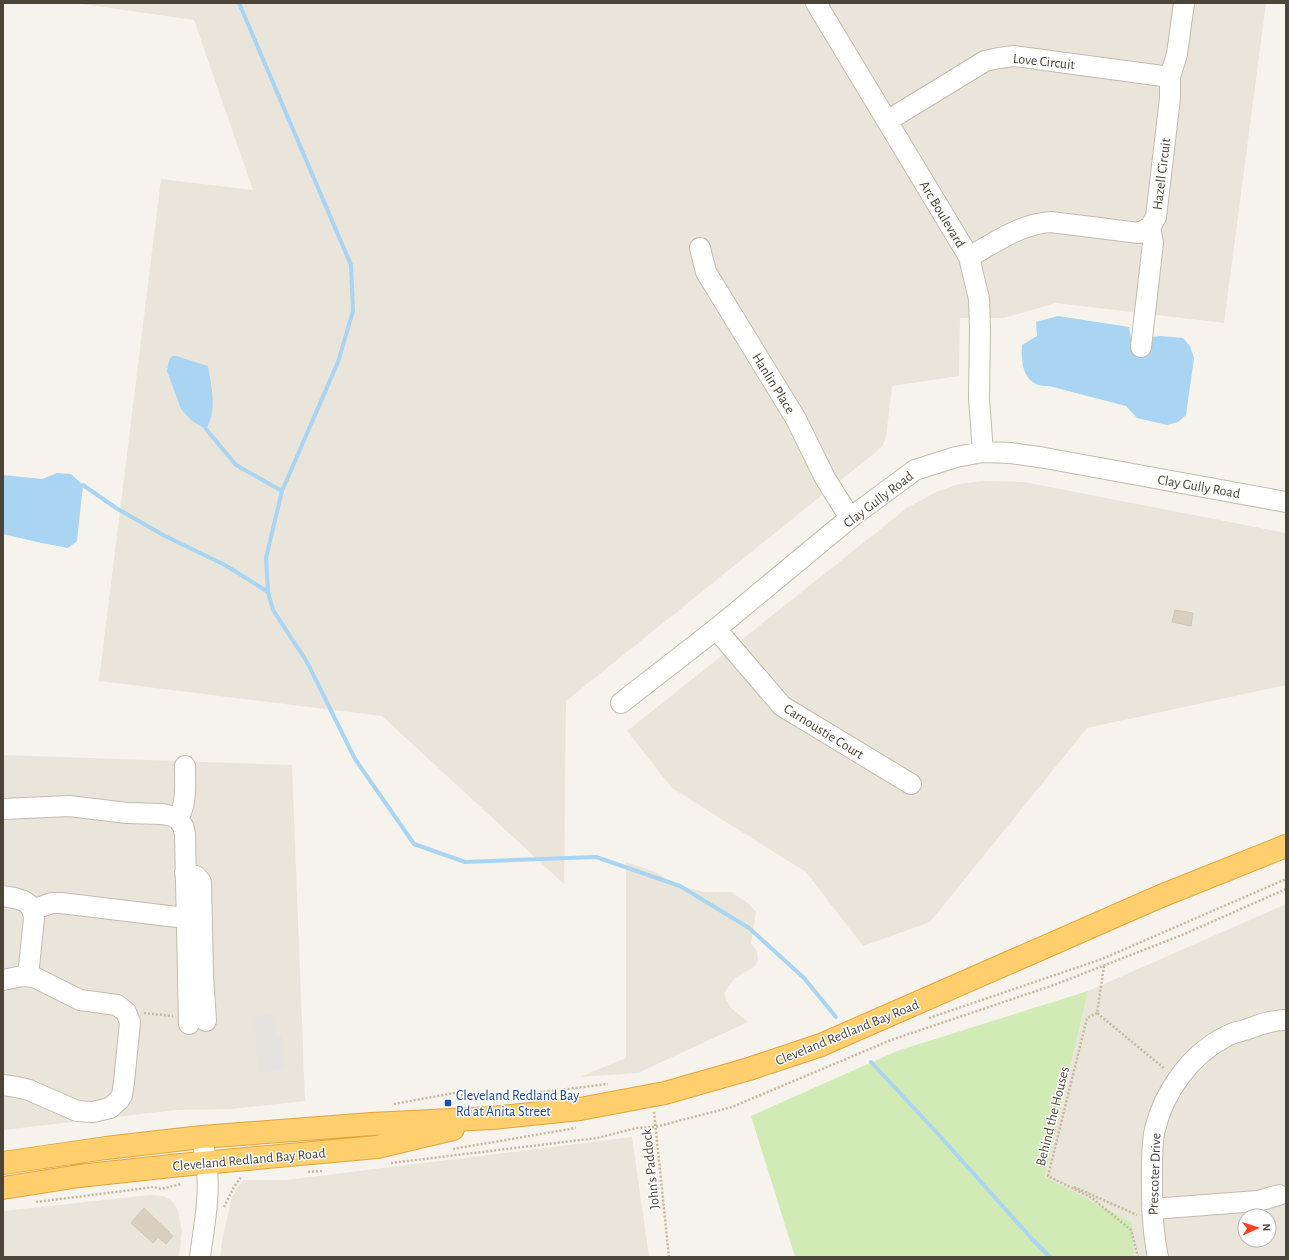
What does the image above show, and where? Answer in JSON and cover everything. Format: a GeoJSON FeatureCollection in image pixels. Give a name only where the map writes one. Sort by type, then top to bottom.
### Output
{"type":"FeatureCollection","features":[{"type":"Feature","properties":{"kind":"highway","name":"Cleveland Redland Bay Road"},"geometry":{"type":"LineString","coordinates":[[1161,896],[1286,833]]}},
{"type":"Feature","properties":{"kind":"highway","name":"Cleveland Redland Bay Road"},"geometry":{"type":"LineString","coordinates":[[3,1163],[106,1148],[202,1137],[371,1124],[492,1118],[580,1109],[656,1106],[665,1093],[749,1069],[821,1045],[1161,896],[1286,846]]}},
{"type":"Feature","properties":{"kind":"highway","name":"Cleveland Redland Bay Road"},"geometry":{"type":"LineString","coordinates":[[3,1188],[79,1176],[206,1162],[377,1147],[427,1136],[492,1118]]}},
{"type":"Feature","properties":{"kind":"street","name":"Arc Boulevard"},"geometry":{"type":"LineString","coordinates":[[816,3],[970,257],[979,299],[979,399],[983,452]]}},
{"type":"Feature","properties":{"kind":"street","name":"Hazell Circuit"},"geometry":{"type":"LineString","coordinates":[[970,257],[1024,227],[1037,223],[1051,222],[1139,233],[1150,227],[1156,216],[1170,98],[1170,77],[1177,54],[1184,3]]}},
{"type":"Feature","properties":{"kind":"street","name":"Love Circuit"},"geometry":{"type":"LineString","coordinates":[[887,121],[985,61],[999,58],[1014,56],[1170,77]]}},
{"type":"Feature","properties":{"kind":"street"},"geometry":{"type":"LineString","coordinates":[[1141,347],[1154,243],[1150,227]]}},
{"type":"Feature","properties":{"kind":"street","name":"Hanlin Place"},"geometry":{"type":"LineString","coordinates":[[700,248],[706,272],[796,419],[825,478],[850,518]]}},
{"type":"Feature","properties":{"kind":"street","name":"Clay Gully Road"},"geometry":{"type":"LineString","coordinates":[[621,703],[716,629],[850,518],[915,470],[956,457],[983,452],[1011,453],[1286,502]]}},
{"type":"Feature","properties":{"kind":"street","name":"Carnoustie Court"},"geometry":{"type":"LineString","coordinates":[[716,629],[782,706],[911,784]]}},
{"type":"Feature","properties":{"kind":"street"},"geometry":{"type":"LineString","coordinates":[[178,819],[183,811],[184,804],[185,766]]}},
{"type":"Feature","properties":{"kind":"street"},"geometry":{"type":"LineString","coordinates":[[3,809],[69,806],[127,813],[162,814],[178,819],[184,834],[185,873],[194,920],[195,1021]]}},
{"type":"Feature","properties":{"kind":"street"},"geometry":{"type":"LineString","coordinates":[[3,896],[16,898],[27,902],[32,910],[33,925],[28,976]]}},
{"type":"Feature","properties":{"kind":"street"},"geometry":{"type":"LineString","coordinates":[[32,910],[52,903],[61,903],[194,920]]}},
{"type":"Feature","properties":{"kind":"street"},"geometry":{"type":"LineString","coordinates":[[3,980],[28,976],[41,980],[80,1000],[122,1008],[128,1016],[130,1022],[122,1095],[110,1108],[93,1112],[77,1111],[29,1090],[17,1086],[3,1085]]}},
{"type":"Feature","properties":{"kind":"street","name":"Prescoter Drive"},"geometry":{"type":"LineString","coordinates":[[1158,1257],[1152,1214],[1152,1171],[1155,1130],[1163,1105],[1178,1079],[1196,1056],[1225,1036],[1272,1020],[1286,1020]]}},
{"type":"Feature","properties":{"kind":"street"},"geometry":{"type":"LineString","coordinates":[[200,1257],[207,1206],[206,1162],[202,1137]]}},
{"type":"Feature","properties":{"kind":"street"},"geometry":{"type":"LineString","coordinates":[[1152,1214],[1258,1201],[1279,1195]]}},
{"type":"Feature","properties":{"kind":"path"},"geometry":{"type":"LineString","coordinates":[[928,1019],[1102,959],[1286,879]]}},
{"type":"Feature","properties":{"kind":"path"},"geometry":{"type":"LineString","coordinates":[[1104,966],[1097,1013],[1178,1079]]}},
{"type":"Feature","properties":{"kind":"path"},"geometry":{"type":"LineString","coordinates":[[128,1016],[139,1012],[195,1021]]}},
{"type":"Feature","properties":{"kind":"path","name":"Behind the Houses"},"geometry":{"type":"LineString","coordinates":[[1097,1013],[1087,1018],[1048,1176],[1092,1198],[1130,1230],[1138,1257]]}},
{"type":"Feature","properties":{"kind":"path","name":"John's Paddock"},"geometry":{"type":"LineString","coordinates":[[656,1106],[669,1257]]}},
{"type":"Feature","properties":{"kind":"path"},"geometry":{"type":"LineString","coordinates":[[1048,1176],[1144,1218],[1152,1214]]}},
{"type":"Feature","properties":{"kind":"path"},"geometry":{"type":"LineString","coordinates":[[33,1202],[154,1187],[161,1189],[185,1183]]}},
{"type":"Feature","properties":{"kind":"shaded area"},"geometry":{"type":"Polygon","coordinates":[[[75,3],[1266,3],[1224,323],[1056,303],[1004,318],[960,318],[959,376],[892,386],[886,437],[882,447],[566,701],[564,884],[382,716],[99,681],[161,179],[253,190],[194,20],[75,3]]]}},
{"type":"Feature","properties":{"kind":"shaded area"},"geometry":{"type":"Polygon","coordinates":[[[983,481],[1024,482],[1286,533],[1286,685],[1087,728],[930,922],[863,946],[806,872],[672,788],[627,731],[907,508],[936,492],[959,484],[983,481]]]}},
{"type":"Feature","properties":{"kind":"shaded area"},"geometry":{"type":"Polygon","coordinates":[[[3,755],[292,765],[305,1101],[230,1109],[176,1110],[3,1130],[3,755]]]}},
{"type":"Feature","properties":{"kind":"shaded area"},"geometry":{"type":"Polygon","coordinates":[[[626,862],[655,872],[679,886],[705,892],[731,892],[749,904],[756,912],[751,943],[757,951],[758,961],[754,967],[735,978],[725,993],[726,1000],[731,1008],[748,1022],[638,1073],[579,1077],[626,1058],[626,862]]]}},
{"type":"Feature","properties":{"kind":"shaded area"},"geometry":{"type":"Polygon","coordinates":[[[1286,904],[1286,1257],[1134,1257],[1132,1222],[1045,1178],[1088,991],[1286,904]]]}},
{"type":"Feature","properties":{"kind":"shaded area"},"geometry":{"type":"Polygon","coordinates":[[[273,1014],[275,1035],[282,1034],[285,1070],[258,1072],[254,1016],[273,1014]]]}},
{"type":"Feature","properties":{"kind":"shaded area"},"geometry":{"type":"Polygon","coordinates":[[[632,1137],[649,1257],[220,1257],[232,1196],[244,1180],[286,1180],[632,1137]]]}},
{"type":"Feature","properties":{"kind":"shaded area"},"geometry":{"type":"Polygon","coordinates":[[[150,1195],[163,1196],[172,1201],[178,1210],[182,1231],[179,1257],[3,1257],[3,1211],[150,1195]]]}},
{"type":"Feature","properties":{"kind":"green space"},"geometry":{"type":"Polygon","coordinates":[[[1088,991],[1045,1177],[1132,1222],[1134,1257],[795,1257],[751,1116],[897,1051],[1088,991]]]}},
{"type":"Feature","properties":{"kind":"water"},"geometry":{"type":"Polygon","coordinates":[[[1058,316],[1129,327],[1133,349],[1152,337],[1161,336],[1183,338],[1190,346],[1194,358],[1186,415],[1178,422],[1167,425],[1137,418],[1126,406],[1049,386],[1039,385],[1031,381],[1023,367],[1022,345],[1037,336],[1036,322],[1058,316]]]}},
{"type":"Feature","properties":{"kind":"water"},"geometry":{"type":"Polygon","coordinates":[[[172,356],[208,366],[213,406],[210,422],[206,429],[192,421],[181,409],[167,371],[169,360],[172,356]]]}},
{"type":"Feature","properties":{"kind":"water"},"geometry":{"type":"Polygon","coordinates":[[[57,473],[71,474],[83,485],[77,541],[68,548],[3,534],[3,475],[42,479],[57,473]]]}},
{"type":"Feature","properties":{"kind":"building"},"geometry":{"type":"Polygon","coordinates":[[[1175,610],[1193,613],[1191,626],[1172,622],[1175,610]]]}},
{"type":"Feature","properties":{"kind":"building"},"geometry":{"type":"Polygon","coordinates":[[[144,1208],[173,1236],[166,1244],[158,1237],[153,1243],[131,1223],[144,1208]]]}},
{"type":"Feature","properties":{"kind":"waterway"},"geometry":{"type":"LineString","coordinates":[[239,3],[351,265],[353,311],[338,362],[282,491],[266,558],[268,592],[273,610],[307,662],[355,759],[414,844],[465,862],[596,857],[680,886],[749,928],[804,978],[836,1017]]}},
{"type":"Feature","properties":{"kind":"waterway"},"geometry":{"type":"LineString","coordinates":[[206,429],[236,465],[282,491]]}},
{"type":"Feature","properties":{"kind":"waterway"},"geometry":{"type":"LineString","coordinates":[[83,485],[116,508],[165,536],[225,565],[268,592]]}},
{"type":"Feature","properties":{"kind":"waterway"},"geometry":{"type":"LineString","coordinates":[[871,1062],[1050,1257]]}},
{"type":"Feature","properties":{"kind":"place","name":"Cleveland Redland Bay Rd at Anita Street"},"geometry":{"type":"Point","coordinates":[448,1103]}}]}
